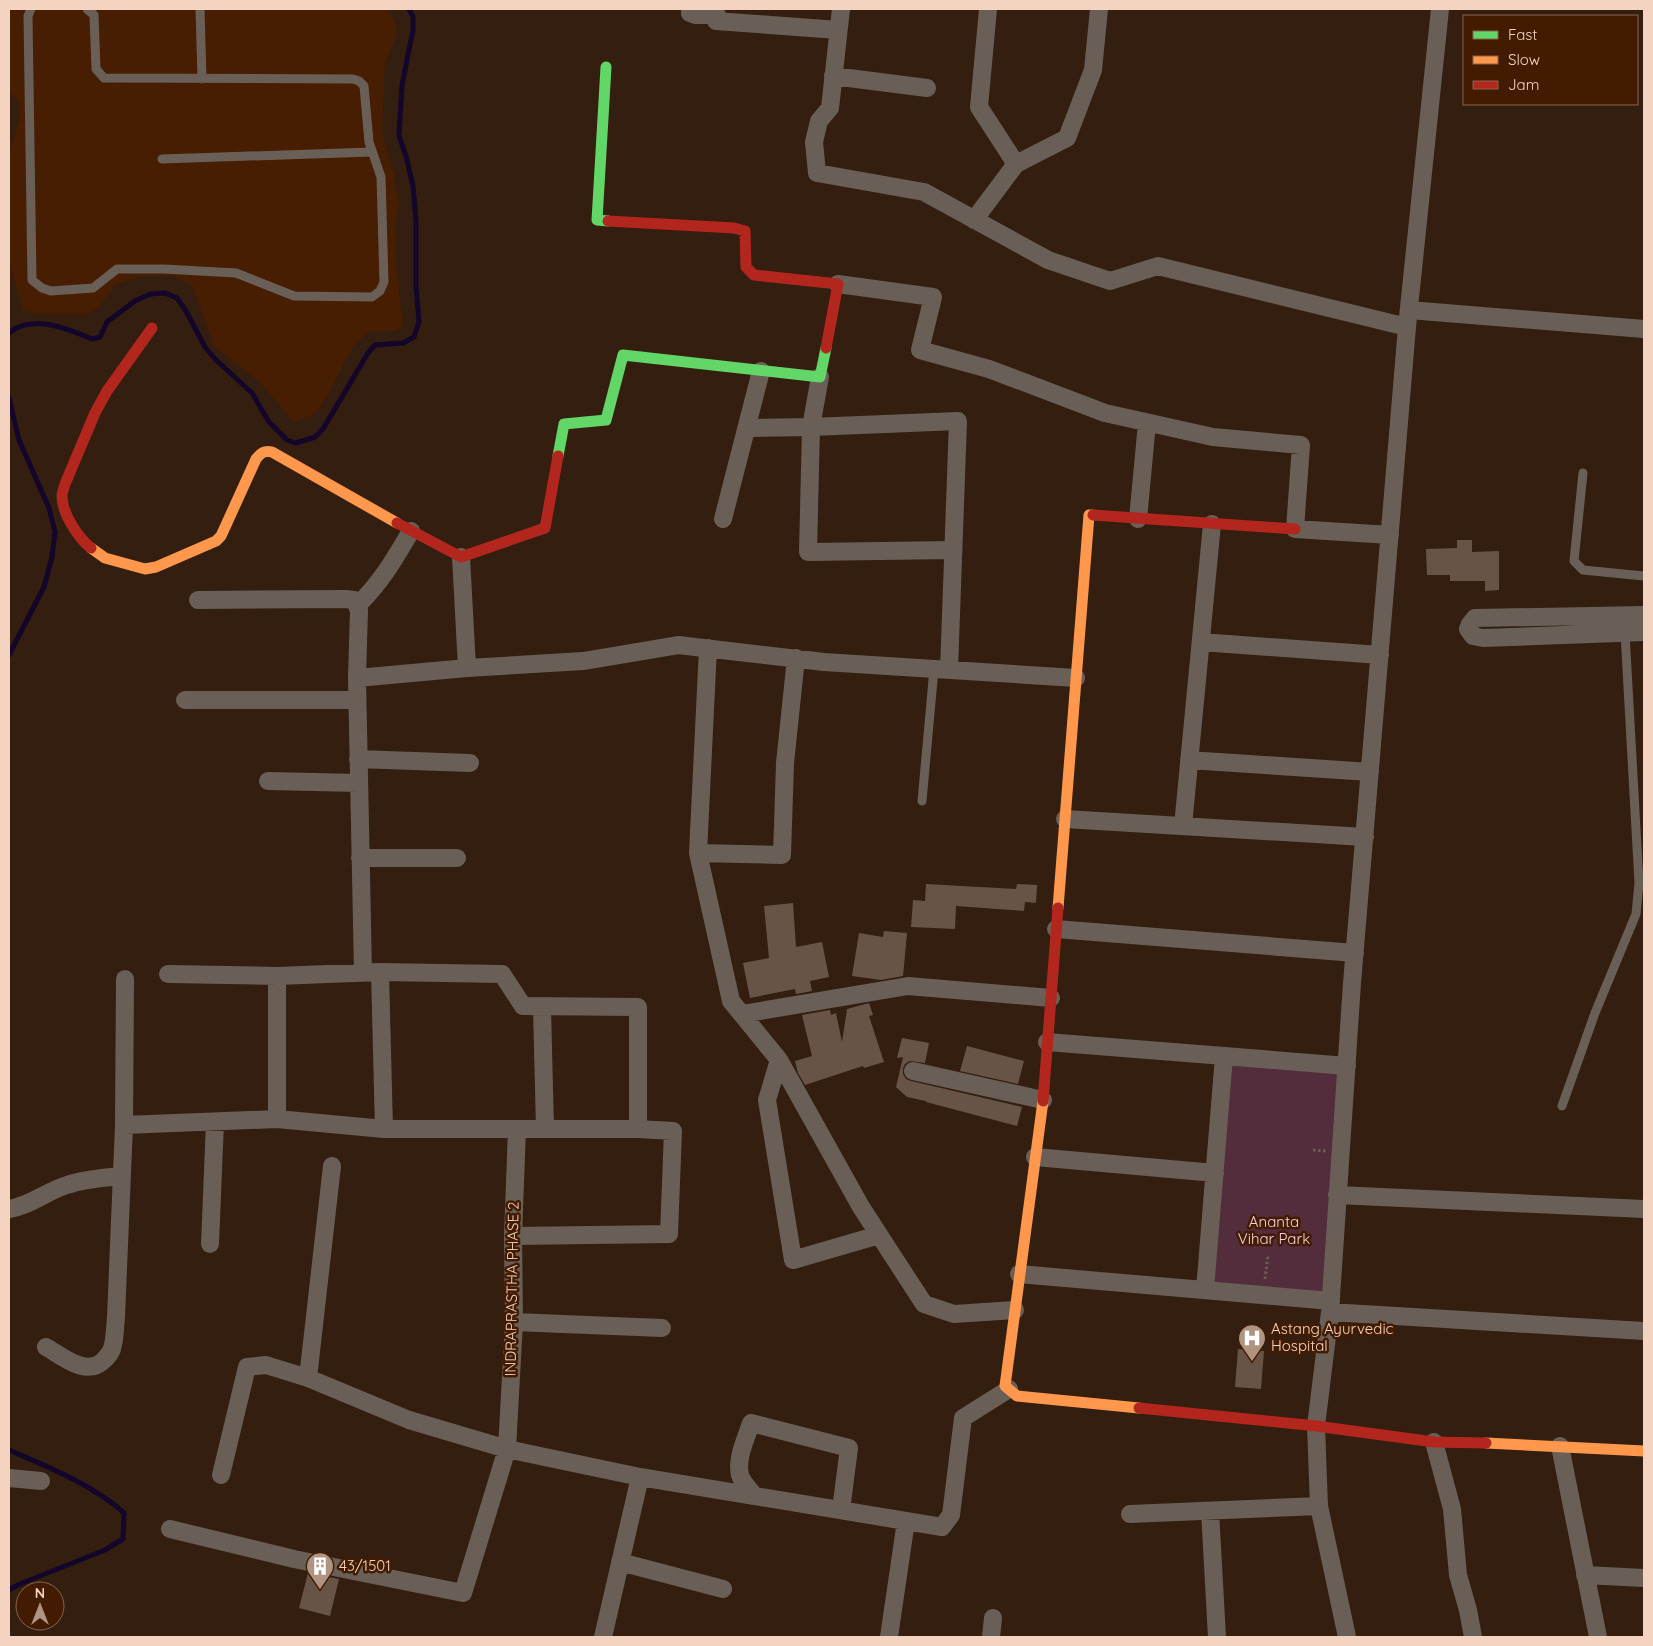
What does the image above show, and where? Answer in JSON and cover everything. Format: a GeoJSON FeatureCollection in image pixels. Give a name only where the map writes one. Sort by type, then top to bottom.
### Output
{"type":"FeatureCollection","features":[{"type":"Feature","properties":{"kind":"street"},"geometry":{"type":"LineString","coordinates":[[690,9],[690,13],[695,16],[716,15],[716,21],[838,30]]}},
{"type":"Feature","properties":{"kind":"street"},"geometry":{"type":"LineString","coordinates":[[840,9],[830,108],[818,121],[814,142],[817,173],[924,192],[1048,260],[1110,281],[1158,266],[1408,319],[1644,328]]}},
{"type":"Feature","properties":{"kind":"street"},"geometry":{"type":"LineString","coordinates":[[988,9],[979,107],[1016,164]]}},
{"type":"Feature","properties":{"kind":"street"},"geometry":{"type":"LineString","coordinates":[[974,220],[1016,164],[1066,138],[1092,70],[1099,9]]}},
{"type":"Feature","properties":{"kind":"street"},"geometry":{"type":"LineString","coordinates":[[1347,1637],[1318,1506],[1316,1426],[1331,1307],[1337,1195],[1355,953],[1408,319],[1440,9]]}},
{"type":"Feature","properties":{"kind":"street"},"geometry":{"type":"LineString","coordinates":[[606,66],[597,220],[734,228],[745,231],[746,267],[754,275],[933,297],[920,350],[990,369],[1106,413],[1212,437],[1301,445],[1295,529]]}},
{"type":"Feature","properties":{"kind":"street"},"geometry":{"type":"LineString","coordinates":[[833,76],[928,88]]}},
{"type":"Feature","properties":{"kind":"street"},"geometry":{"type":"LineString","coordinates":[[838,284],[811,427],[808,552],[953,550]]}},
{"type":"Feature","properties":{"kind":"street"},"geometry":{"type":"LineString","coordinates":[[152,328],[107,390],[64,484],[62,496],[67,517],[85,543],[105,558],[145,569],[156,567],[216,541],[221,536],[256,459],[261,452],[267,450],[461,557],[545,528],[564,424],[606,420],[623,355],[820,377]]}},
{"type":"Feature","properties":{"kind":"street"},"geometry":{"type":"LineString","coordinates":[[723,519],[761,371]]}},
{"type":"Feature","properties":{"kind":"street"},"geometry":{"type":"LineString","coordinates":[[747,428],[958,421],[953,550],[942,669]]}},
{"type":"Feature","properties":{"kind":"street"},"geometry":{"type":"LineString","coordinates":[[1138,518],[1147,422]]}},
{"type":"Feature","properties":{"kind":"street"},"geometry":{"type":"LineString","coordinates":[[1390,535],[1089,515],[1043,1100],[1005,1386],[1017,1396],[1316,1426],[1434,1442],[1519,1444],[1644,1451]]}},
{"type":"Feature","properties":{"kind":"street"},"geometry":{"type":"LineString","coordinates":[[1183,826],[1212,524]]}},
{"type":"Feature","properties":{"kind":"street"},"geometry":{"type":"LineString","coordinates":[[358,605],[374,589],[388,570],[411,531]]}},
{"type":"Feature","properties":{"kind":"street"},"geometry":{"type":"LineString","coordinates":[[461,557],[468,668]]}},
{"type":"Feature","properties":{"kind":"street"},"geometry":{"type":"LineString","coordinates":[[198,600],[346,599],[354,600],[358,605],[357,700],[360,858],[372,972],[384,1129]]}},
{"type":"Feature","properties":{"kind":"street"},"geometry":{"type":"LineString","coordinates":[[1644,615],[1475,618],[1468,629],[1473,636],[1483,638],[1644,632]]}},
{"type":"Feature","properties":{"kind":"street"},"geometry":{"type":"LineString","coordinates":[[1201,642],[1380,655]]}},
{"type":"Feature","properties":{"kind":"street"},"geometry":{"type":"LineString","coordinates":[[357,678],[468,668],[583,661],[678,645],[824,662],[1076,678]]}},
{"type":"Feature","properties":{"kind":"street"},"geometry":{"type":"LineString","coordinates":[[708,648],[698,853],[731,1001],[779,1060],[861,1207],[924,1304],[954,1314],[1015,1310]]}},
{"type":"Feature","properties":{"kind":"street"},"geometry":{"type":"LineString","coordinates":[[698,853],[782,855],[785,763],[796,658]]}},
{"type":"Feature","properties":{"kind":"street"},"geometry":{"type":"LineString","coordinates":[[185,700],[357,700]]}},
{"type":"Feature","properties":{"kind":"street"},"geometry":{"type":"LineString","coordinates":[[358,758],[470,763]]}},
{"type":"Feature","properties":{"kind":"street"},"geometry":{"type":"LineString","coordinates":[[1189,760],[1370,772]]}},
{"type":"Feature","properties":{"kind":"street"},"geometry":{"type":"LineString","coordinates":[[268,781],[359,783]]}},
{"type":"Feature","properties":{"kind":"street"},"geometry":{"type":"LineString","coordinates":[[1065,819],[1365,837]]}},
{"type":"Feature","properties":{"kind":"street"},"geometry":{"type":"LineString","coordinates":[[360,858],[457,858]]}},
{"type":"Feature","properties":{"kind":"street"},"geometry":{"type":"LineString","coordinates":[[1056,929],[1355,953]]}},
{"type":"Feature","properties":{"kind":"street"},"geometry":{"type":"LineString","coordinates":[[168,974],[277,976],[372,972],[502,974],[523,1006],[542,1008],[638,1007],[638,1129]]}},
{"type":"Feature","properties":{"kind":"street"},"geometry":{"type":"LineString","coordinates":[[277,976],[277,1119]]}},
{"type":"Feature","properties":{"kind":"street"},"geometry":{"type":"LineString","coordinates":[[46,1347],[78,1365],[89,1368],[100,1364],[109,1356],[113,1346],[116,1317],[124,1126],[125,979]]}},
{"type":"Feature","properties":{"kind":"street"},"geometry":{"type":"LineString","coordinates":[[742,1014],[908,986],[1051,998]]}},
{"type":"Feature","properties":{"kind":"street"},"geometry":{"type":"LineString","coordinates":[[542,1008],[545,1129]]}},
{"type":"Feature","properties":{"kind":"street"},"geometry":{"type":"LineString","coordinates":[[1047,1042],[1347,1066]]}},
{"type":"Feature","properties":{"kind":"street"},"geometry":{"type":"LineString","coordinates":[[1205,1290],[1224,1056]]}},
{"type":"Feature","properties":{"kind":"street"},"geometry":{"type":"LineString","coordinates":[[779,1060],[767,1100],[793,1260],[879,1235]]}},
{"type":"Feature","properties":{"kind":"street"},"geometry":{"type":"LineString","coordinates":[[913,1071],[1043,1100]]}},
{"type":"Feature","properties":{"kind":"street"},"geometry":{"type":"LineString","coordinates":[[124,1126],[277,1119],[384,1129],[638,1129],[673,1131],[669,1234],[513,1236]]}},
{"type":"Feature","properties":{"kind":"street"},"geometry":{"type":"LineString","coordinates":[[210,1244],[215,1122]]}},
{"type":"Feature","properties":{"kind":"street","name":"INDRAPRASTHA PHASE 2"},"geometry":{"type":"LineString","coordinates":[[170,1529],[294,1559],[463,1593],[507,1449],[514,1322],[513,1236],[517,1129]]}},
{"type":"Feature","properties":{"kind":"street"},"geometry":{"type":"LineString","coordinates":[[1035,1157],[1215,1173]]}},
{"type":"Feature","properties":{"kind":"street"},"geometry":{"type":"LineString","coordinates":[[308,1378],[332,1166]]}},
{"type":"Feature","properties":{"kind":"street"},"geometry":{"type":"LineString","coordinates":[[9,1209],[20,1207],[66,1185],[85,1180],[122,1176]]}},
{"type":"Feature","properties":{"kind":"street"},"geometry":{"type":"LineString","coordinates":[[1337,1195],[1644,1209]]}},
{"type":"Feature","properties":{"kind":"street"},"geometry":{"type":"LineString","coordinates":[[1019,1274],[1263,1295],[1331,1307],[1644,1331]]}},
{"type":"Feature","properties":{"kind":"street"},"geometry":{"type":"LineString","coordinates":[[514,1322],[662,1328]]}},
{"type":"Feature","properties":{"kind":"street"},"geometry":{"type":"LineString","coordinates":[[221,1475],[247,1367],[266,1366],[308,1378],[409,1420],[507,1449],[640,1477],[942,1527],[951,1515],[963,1418],[1009,1389]]}},
{"type":"Feature","properties":{"kind":"street"},"geometry":{"type":"LineString","coordinates":[[754,1495],[741,1476],[739,1466],[740,1456],[751,1423],[849,1448],[841,1510]]}},
{"type":"Feature","properties":{"kind":"street"},"geometry":{"type":"LineString","coordinates":[[1434,1442],[1452,1510],[1458,1575],[1473,1637]]}},
{"type":"Feature","properties":{"kind":"street"},"geometry":{"type":"LineString","coordinates":[[1560,1446],[1598,1637]]}},
{"type":"Feature","properties":{"kind":"street"},"geometry":{"type":"LineString","coordinates":[[603,1637],[640,1477]]}},
{"type":"Feature","properties":{"kind":"street"},"geometry":{"type":"LineString","coordinates":[[9,1478],[42,1481]]}},
{"type":"Feature","properties":{"kind":"street"},"geometry":{"type":"LineString","coordinates":[[1130,1514],[1318,1506]]}},
{"type":"Feature","properties":{"kind":"street"},"geometry":{"type":"LineString","coordinates":[[1210,1512],[1217,1637]]}},
{"type":"Feature","properties":{"kind":"street"},"geometry":{"type":"LineString","coordinates":[[889,1637],[906,1521]]}},
{"type":"Feature","properties":{"kind":"street"},"geometry":{"type":"LineString","coordinates":[[620,1562],[723,1590]]}},
{"type":"Feature","properties":{"kind":"street"},"geometry":{"type":"LineString","coordinates":[[1585,1575],[1644,1578]]}},
{"type":"Feature","properties":{"kind":"street"},"geometry":{"type":"LineString","coordinates":[[991,1637],[993,1618]]}},
{"type":"Feature","properties":{"kind":"lane"},"geometry":{"type":"LineString","coordinates":[[31,9],[28,16],[32,280],[42,288],[51,291],[93,288],[117,269],[164,269],[236,273],[294,296],[372,297],[380,291],[384,282],[381,177],[369,142],[364,86],[359,81],[344,79],[104,78],[96,69],[94,15],[87,9]]}},
{"type":"Feature","properties":{"kind":"lane"},"geometry":{"type":"LineString","coordinates":[[200,9],[202,79]]}},
{"type":"Feature","properties":{"kind":"lane"},"geometry":{"type":"LineString","coordinates":[[162,160],[372,152]]}},
{"type":"Feature","properties":{"kind":"lane"},"geometry":{"type":"LineString","coordinates":[[1583,473],[1574,562],[1584,570],[1644,576]]}},
{"type":"Feature","properties":{"kind":"lane"},"geometry":{"type":"LineString","coordinates":[[1562,1106],[1595,1013],[1636,914],[1639,883],[1624,632]]}},
{"type":"Feature","properties":{"kind":"lane"},"geometry":{"type":"LineString","coordinates":[[922,802],[942,669]]}},
{"type":"Feature","properties":{"kind":"path"},"geometry":{"type":"LineString","coordinates":[[1263,1295],[1268,1255]]}},
{"type":"Feature","properties":{"kind":"shaded area"},"geometry":{"type":"Polygon","coordinates":[[[9,9],[387,9],[396,24],[396,36],[385,64],[382,133],[394,174],[399,201],[395,225],[396,264],[403,324],[396,331],[369,331],[352,348],[322,406],[311,416],[293,422],[260,382],[214,346],[192,285],[172,276],[143,276],[115,284],[99,308],[86,314],[37,314],[23,310],[9,261],[9,152],[20,119],[19,101],[9,92],[9,9]]]}},
{"type":"Feature","properties":{"kind":"green space","name":"Ananta Vihar Park"},"geometry":{"type":"Polygon","coordinates":[[[1231,1061],[1344,1070],[1330,1299],[1207,1289],[1231,1061]]]}},
{"type":"Feature","properties":{"kind":"building"},"geometry":{"type":"Polygon","coordinates":[[[1457,540],[1472,540],[1472,552],[1499,551],[1499,590],[1485,591],[1485,581],[1450,581],[1450,575],[1427,575],[1426,549],[1457,548],[1457,540]]]}},
{"type":"Feature","properties":{"kind":"building"},"geometry":{"type":"Polygon","coordinates":[[[926,884],[1016,889],[1017,884],[1037,885],[1036,903],[1025,902],[1024,911],[956,906],[955,929],[911,927],[913,900],[925,901],[926,884]]]}},
{"type":"Feature","properties":{"kind":"building"},"geometry":{"type":"Polygon","coordinates":[[[793,903],[796,947],[822,942],[829,977],[810,981],[812,991],[796,994],[795,989],[750,998],[743,963],[769,958],[764,906],[793,903]]]}},
{"type":"Feature","properties":{"kind":"building"},"geometry":{"type":"Polygon","coordinates":[[[884,931],[907,933],[903,976],[881,980],[852,976],[859,933],[883,937],[884,931]]]}},
{"type":"Feature","properties":{"kind":"building"},"geometry":{"type":"Polygon","coordinates":[[[869,1003],[873,1015],[869,1016],[884,1062],[864,1068],[863,1066],[805,1085],[798,1073],[795,1061],[812,1056],[802,1015],[830,1010],[831,1015],[836,1013],[842,1042],[847,1009],[869,1003]]]}},
{"type":"Feature","properties":{"kind":"building"},"geometry":{"type":"Polygon","coordinates":[[[902,1038],[929,1043],[925,1063],[910,1061],[905,1064],[903,1074],[906,1079],[1022,1107],[1017,1126],[907,1097],[896,1087],[903,1057],[897,1058],[902,1038]]]}},
{"type":"Feature","properties":{"kind":"building"},"geometry":{"type":"Polygon","coordinates":[[[967,1046],[1024,1061],[1018,1084],[960,1071],[967,1046]]]}},
{"type":"Feature","properties":{"kind":"building"},"geometry":{"type":"Polygon","coordinates":[[[1238,1349],[1264,1351],[1261,1389],[1235,1387],[1238,1349]]]}},
{"type":"Feature","properties":{"kind":"building","name":"43/1501"},"geometry":{"type":"Polygon","coordinates":[[[308,1573],[339,1579],[330,1616],[299,1608],[308,1573]]]}},
{"type":"Feature","properties":{"kind":"waterway"},"geometry":{"type":"LineString","coordinates":[[9,333],[18,327],[39,323],[61,327],[92,339],[100,337],[107,322],[135,301],[150,294],[165,293],[177,298],[205,347],[215,359],[252,393],[269,422],[287,440],[296,443],[315,437],[323,429],[368,353],[375,345],[403,343],[414,337],[419,322],[413,186],[399,136],[402,85],[413,30],[413,17],[409,9]]}},
{"type":"Feature","properties":{"kind":"waterway"},"geometry":{"type":"LineString","coordinates":[[9,398],[19,440],[49,508],[55,532],[52,557],[44,587],[9,655]]}},
{"type":"Feature","properties":{"kind":"waterway"},"geometry":{"type":"LineString","coordinates":[[9,1450],[85,1485],[124,1513],[123,1539],[105,1550],[9,1590]]}},
{"type":"Feature","properties":{"kind":"traffic: fast"},"geometry":{"type":"LineString","coordinates":[[606,67],[597,220],[608,221]]}},
{"type":"Feature","properties":{"kind":"traffic: fast"},"geometry":{"type":"LineString","coordinates":[[558,456],[564,424],[606,420],[623,355],[820,377],[826,348]]}},
{"type":"Feature","properties":{"kind":"traffic: slow"},"geometry":{"type":"LineString","coordinates":[[91,548],[105,558],[145,569],[156,567],[216,541],[221,536],[256,459],[267,451],[272,452],[397,523]]}},
{"type":"Feature","properties":{"kind":"traffic: slow"},"geometry":{"type":"LineString","coordinates":[[1058,908],[1089,515],[1093,515]]}},
{"type":"Feature","properties":{"kind":"traffic: slow"},"geometry":{"type":"LineString","coordinates":[[1043,1101],[1005,1386],[1017,1396],[1139,1408]]}},
{"type":"Feature","properties":{"kind":"traffic: slow"},"geometry":{"type":"LineString","coordinates":[[1486,1443],[1644,1451]]}},
{"type":"Feature","properties":{"kind":"traffic: jam"},"geometry":{"type":"LineString","coordinates":[[608,221],[734,228],[745,231],[746,267],[754,275],[838,284],[826,348]]}},
{"type":"Feature","properties":{"kind":"traffic: jam"},"geometry":{"type":"LineString","coordinates":[[91,548],[76,532],[65,510],[62,496],[65,484],[95,413],[107,391],[152,328]]}},
{"type":"Feature","properties":{"kind":"traffic: jam"},"geometry":{"type":"LineString","coordinates":[[397,523],[461,557],[545,528],[558,456]]}},
{"type":"Feature","properties":{"kind":"traffic: jam"},"geometry":{"type":"LineString","coordinates":[[1093,515],[1295,529]]}},
{"type":"Feature","properties":{"kind":"traffic: jam"},"geometry":{"type":"LineString","coordinates":[[1043,1101],[1058,908]]}},
{"type":"Feature","properties":{"kind":"traffic: jam"},"geometry":{"type":"LineString","coordinates":[[1139,1408],[1316,1426],[1434,1442],[1486,1443]]}},
{"type":"Feature","properties":{"kind":"place","name":"Astang Ayurvedic Hospital"},"geometry":{"type":"Point","coordinates":[1252,1362]}},
{"type":"Feature","properties":{"kind":"place","name":"43/1501"},"geometry":{"type":"Point","coordinates":[320,1590]}}]}
